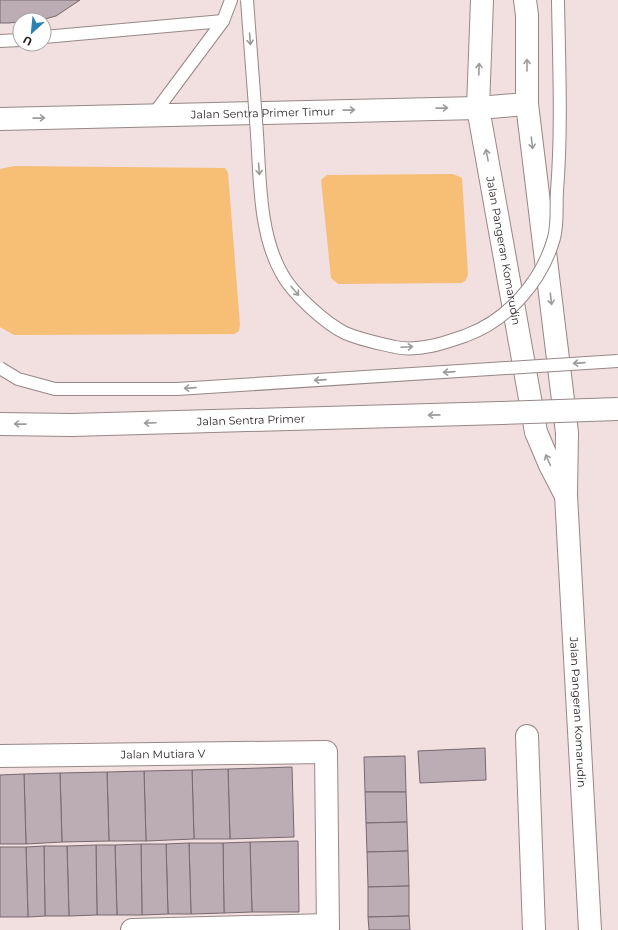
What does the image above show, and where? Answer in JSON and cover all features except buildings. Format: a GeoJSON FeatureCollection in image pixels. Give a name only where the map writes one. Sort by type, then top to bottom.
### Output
{"type":"FeatureCollection","features":[{"type":"Feature","properties":{"kind":"street","name":"Jalan Pangeran Komarudin"},"geometry":{"type":"LineString","coordinates":[[482,0],[478,108],[536,432],[550,465],[566,495]]}},
{"type":"Feature","properties":{"kind":"street","name":"Jalan Pangeran Komarudin"},"geometry":{"type":"LineString","coordinates":[[525,0],[527,15],[527,104],[567,433],[566,495],[590,930]]}},
{"type":"Feature","properties":{"kind":"street","name":"Jalan Sentra Primer Timur"},"geometry":{"type":"LineString","coordinates":[[0,119],[478,108],[527,104]]}},
{"type":"Feature","properties":{"kind":"street","name":"Jalan Sentra Primer"},"geometry":{"type":"LineString","coordinates":[[0,424],[72,425],[618,409]]}},
{"type":"Feature","properties":{"kind":"street"},"geometry":{"type":"LineString","coordinates":[[526,736],[534,930]]}},
{"type":"Feature","properties":{"kind":"street","name":"Jalan Mutiara V"},"geometry":{"type":"LineString","coordinates":[[0,756],[326,752],[328,928]]}},
{"type":"Feature","properties":{"kind":"street"},"geometry":{"type":"LineString","coordinates":[[132,930],[328,928]]}},
{"type":"Feature","properties":{"kind":"lane"},"geometry":{"type":"LineString","coordinates":[[153,115],[223,21],[231,0]]}},
{"type":"Feature","properties":{"kind":"lane"},"geometry":{"type":"LineString","coordinates":[[247,0],[261,201],[271,249],[282,275],[298,294],[321,316],[343,332],[365,340],[400,348],[436,346],[484,328],[508,311],[522,296],[540,271],[554,238],[560,155],[558,0]]}},
{"type":"Feature","properties":{"kind":"lane"},"geometry":{"type":"LineString","coordinates":[[52,36],[223,21]]}},
{"type":"Feature","properties":{"kind":"lane"},"geometry":{"type":"LineString","coordinates":[[0,41],[12,40]]}},
{"type":"Feature","properties":{"kind":"lane"},"geometry":{"type":"LineString","coordinates":[[0,368],[18,379],[55,389],[177,389],[618,361]]}},
{"type":"Feature","properties":{"kind":"shaded area"},"geometry":{"type":"Polygon","coordinates":[[[14,166],[225,168],[228,173],[240,325],[239,331],[234,334],[14,335],[0,327],[0,169],[14,166]]]}},
{"type":"Feature","properties":{"kind":"shaded area"},"geometry":{"type":"Polygon","coordinates":[[[453,174],[462,178],[468,274],[466,280],[462,283],[338,284],[331,278],[321,180],[327,175],[453,174]]]}}]}
